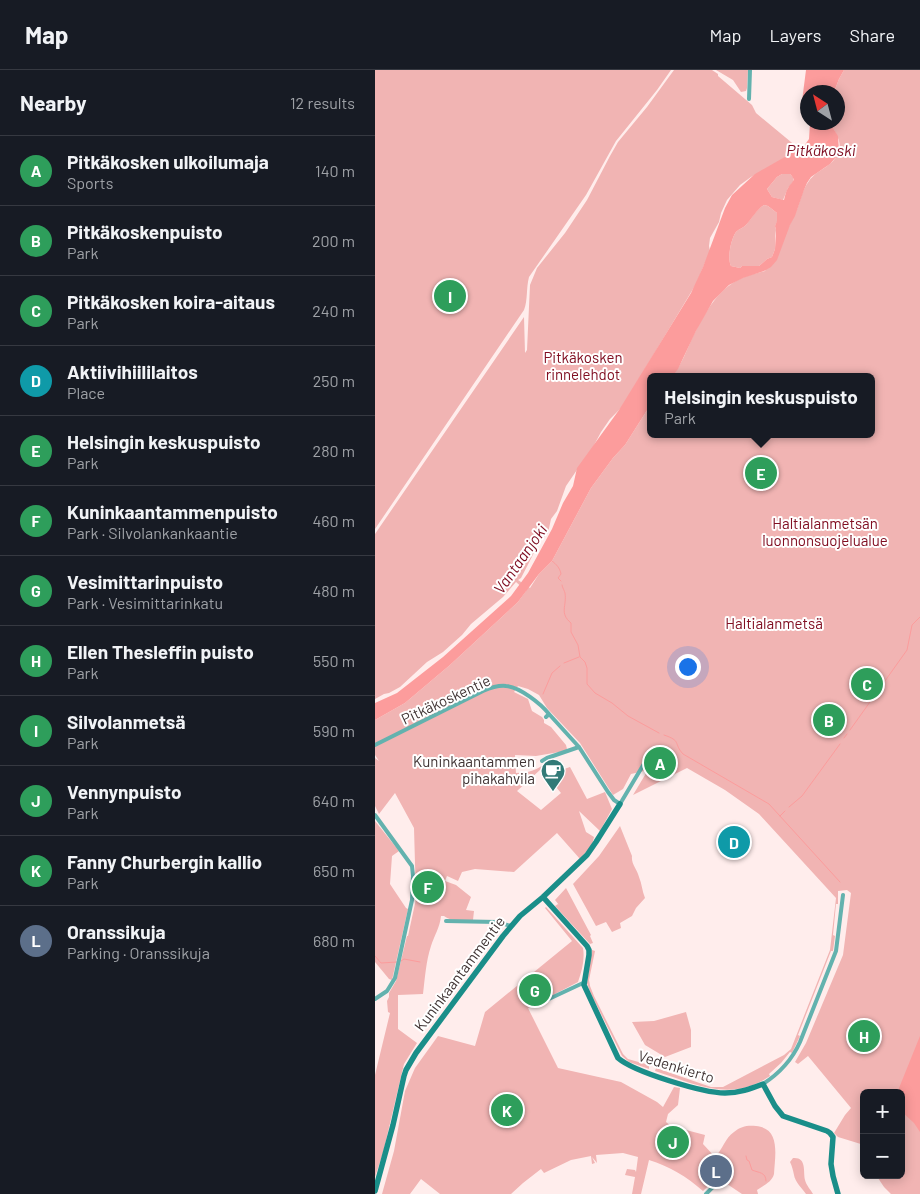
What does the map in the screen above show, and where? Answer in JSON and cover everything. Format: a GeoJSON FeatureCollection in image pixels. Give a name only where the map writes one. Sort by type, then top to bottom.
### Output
{"type":"FeatureCollection","features":[{"type":"Feature","properties":{"kind":"street"},"geometry":{"type":"LineString","coordinates":[[749,99],[750,70]]}},
{"type":"Feature","properties":{"kind":"street","name":"Pitkäkoskentie"},"geometry":{"type":"LineString","coordinates":[[375,745],[483,691],[495,687],[509,686],[539,703],[579,747],[607,792],[620,804]]}},
{"type":"Feature","properties":{"kind":"street"},"geometry":{"type":"LineString","coordinates":[[543,761],[579,747]]}},
{"type":"Feature","properties":{"kind":"street","name":"Kuninkaantammentie"},"geometry":{"type":"LineString","coordinates":[[375,1191],[404,1076],[410,1063],[422,1044],[511,926],[587,855],[651,752]]}},
{"type":"Feature","properties":{"kind":"street"},"geometry":{"type":"LineString","coordinates":[[375,815],[412,866],[413,876],[412,900],[395,978],[387,991],[375,999]]}},
{"type":"Feature","properties":{"kind":"street","name":"Vedenkierto"},"geometry":{"type":"LineString","coordinates":[[583,983],[615,1053],[622,1061],[671,1082],[713,1092],[741,1092],[763,1084],[792,1062],[836,951],[843,895]]}},
{"type":"Feature","properties":{"kind":"street"},"geometry":{"type":"LineString","coordinates":[[536,1005],[583,983],[589,955],[587,946],[543,897]]}},
{"type":"Feature","properties":{"kind":"street"},"geometry":{"type":"LineString","coordinates":[[445,922],[497,922],[511,926]]}},
{"type":"Feature","properties":{"kind":"street"},"geometry":{"type":"LineString","coordinates":[[763,1084],[783,1116],[832,1135],[834,1140],[831,1164],[838,1194]]}},
{"type":"Feature","properties":{"kind":"street"},"geometry":{"type":"LineString","coordinates":[[706,1194],[723,1177],[717,1173]]}},
{"type":"Feature","properties":{"kind":"green space"},"geometry":{"type":"Polygon","coordinates":[[[375,70],[671,70],[616,141],[586,195],[529,277],[524,310],[375,529],[375,70]]]}},
{"type":"Feature","properties":{"kind":"green space"},"geometry":{"type":"Polygon","coordinates":[[[674,70],[712,70],[752,105],[756,113],[801,152],[751,177],[740,185],[727,200],[719,222],[710,238],[710,251],[696,284],[622,407],[610,419],[566,486],[557,511],[551,519],[548,533],[539,543],[521,578],[518,580],[530,588],[539,574],[552,561],[591,488],[625,445],[647,410],[647,438],[875,438],[875,373],[675,373],[711,305],[733,283],[765,271],[794,216],[806,185],[812,177],[830,164],[837,156],[840,144],[834,130],[845,130],[845,85],[837,85],[844,70],[920,70],[920,1194],[891,1194],[879,1179],[905,1179],[905,1089],[860,1089],[860,1144],[838,1137],[834,1133],[851,1108],[808,1056],[798,1064],[795,1062],[806,1043],[843,955],[851,893],[847,890],[838,891],[833,951],[831,951],[792,1053],[790,1052],[769,1074],[770,1076],[756,1084],[727,1090],[713,1089],[655,1071],[656,1068],[711,1087],[723,1087],[784,1055],[791,1049],[830,950],[836,898],[759,814],[725,790],[687,768],[633,795],[648,770],[631,774],[623,789],[613,795],[580,743],[547,708],[539,695],[518,686],[514,692],[528,699],[532,711],[542,717],[544,723],[551,727],[566,745],[567,749],[565,751],[536,756],[515,755],[516,773],[533,770],[547,762],[552,773],[570,767],[587,799],[605,792],[612,809],[600,831],[579,811],[586,832],[594,837],[592,845],[580,859],[557,833],[514,872],[475,869],[462,872],[458,881],[447,876],[445,881],[456,885],[471,897],[466,910],[474,911],[473,920],[454,920],[441,916],[428,958],[423,994],[398,995],[398,1029],[417,1043],[404,1064],[383,1153],[375,1177],[375,1075],[390,1013],[388,1012],[387,1001],[396,981],[416,899],[414,828],[395,793],[379,814],[375,806],[375,758],[379,761],[375,755],[375,720],[405,703],[450,665],[518,602],[526,591],[516,582],[503,597],[471,624],[443,652],[427,662],[400,687],[375,699],[375,534],[524,317],[525,353],[527,350],[530,285],[537,268],[565,233],[587,200],[618,142],[674,70]],[[541,769],[517,791],[541,810],[561,793],[541,769]]]}},
{"type":"Feature","properties":{"kind":"green space"},"geometry":{"type":"Polygon","coordinates":[[[716,70],[748,70],[746,91],[741,92],[733,80],[716,70]]]}},
{"type":"Feature","properties":{"kind":"green space"},"geometry":{"type":"Polygon","coordinates":[[[782,174],[790,174],[793,177],[793,182],[783,200],[772,197],[767,189],[782,174]]]}},
{"type":"Feature","properties":{"kind":"green space"},"geometry":{"type":"Polygon","coordinates":[[[764,205],[777,213],[775,249],[772,257],[759,266],[742,266],[740,268],[731,266],[730,254],[734,235],[764,205]]]}},
{"type":"Feature","properties":{"kind":"green space"},"geometry":{"type":"Polygon","coordinates":[[[375,821],[399,851],[392,856],[390,884],[408,909],[392,980],[375,962],[375,821]]]}},
{"type":"Feature","properties":{"kind":"green space"},"geometry":{"type":"Polygon","coordinates":[[[620,826],[645,898],[632,916],[620,923],[621,928],[612,932],[606,922],[596,926],[573,884],[599,856],[620,826]]]}},
{"type":"Feature","properties":{"kind":"green space"},"geometry":{"type":"Polygon","coordinates":[[[566,888],[591,935],[593,943],[590,944],[555,906],[559,905],[555,900],[566,888]]]}},
{"type":"Feature","properties":{"kind":"green space"},"geometry":{"type":"Polygon","coordinates":[[[546,907],[583,948],[584,952],[583,965],[578,982],[528,1008],[558,1068],[621,1082],[663,1107],[674,1087],[680,1088],[678,1105],[668,1114],[666,1122],[671,1126],[705,1135],[703,1144],[715,1157],[728,1137],[739,1128],[756,1126],[764,1128],[773,1137],[775,1144],[774,1174],[770,1181],[757,1190],[758,1194],[742,1194],[724,1182],[727,1177],[718,1166],[710,1173],[715,1180],[703,1191],[677,1172],[649,1160],[641,1194],[632,1194],[635,1177],[625,1175],[627,1169],[635,1170],[636,1172],[638,1157],[623,1153],[596,1155],[597,1163],[592,1157],[595,1163],[592,1164],[591,1156],[571,1160],[544,1173],[541,1169],[511,1194],[440,1194],[421,1179],[410,1194],[382,1194],[394,1151],[405,1091],[415,1068],[438,1036],[475,1046],[485,1012],[572,941],[546,907]]]}},
{"type":"Feature","properties":{"kind":"green space"},"geometry":{"type":"Polygon","coordinates":[[[592,950],[595,951],[589,980],[594,996],[623,1054],[628,1059],[649,1065],[649,1069],[629,1062],[622,1056],[590,992],[587,983],[592,950]]]}},
{"type":"Feature","properties":{"kind":"green space"},"geometry":{"type":"Polygon","coordinates":[[[686,1012],[691,1030],[691,1047],[665,1057],[645,1045],[632,1022],[654,1021],[686,1012]]]}},
{"type":"Feature","properties":{"kind":"green space"},"geometry":{"type":"Polygon","coordinates":[[[793,1158],[801,1160],[806,1182],[813,1194],[806,1194],[796,1180],[790,1162],[793,1158]]]}},
{"type":"Feature","properties":{"kind":"water","name":"Pitkäkoski"},"geometry":{"type":"Polygon","coordinates":[[[806,70],[844,70],[837,85],[804,85],[806,70]]]}},
{"type":"Feature","properties":{"kind":"water","name":"Pitkäkoski"},"geometry":{"type":"Polygon","coordinates":[[[810,130],[834,130],[838,136],[839,151],[837,156],[830,164],[811,177],[807,183],[777,260],[764,271],[729,285],[713,301],[675,373],[647,373],[647,410],[625,445],[591,488],[552,561],[539,574],[518,602],[450,665],[405,703],[375,720],[375,703],[397,693],[443,657],[511,596],[528,573],[573,486],[577,468],[619,410],[691,293],[732,195],[755,174],[804,146],[809,139],[810,130]],[[782,174],[777,177],[767,189],[772,197],[784,200],[787,189],[793,181],[790,174],[782,174]],[[764,205],[746,225],[737,231],[731,244],[731,266],[740,268],[742,266],[759,266],[772,257],[775,249],[777,213],[764,205]]]}},
{"type":"Feature","properties":{"kind":"water"},"geometry":{"type":"Polygon","coordinates":[[[920,1036],[920,1132],[905,1115],[905,1089],[899,1089],[920,1036]]]}},
{"type":"Feature","properties":{"kind":"waterway"},"geometry":{"type":"LineString","coordinates":[[552,561],[560,570],[561,574],[558,578],[561,581]]}},
{"type":"Feature","properties":{"kind":"waterway"},"geometry":{"type":"LineString","coordinates":[[562,585],[565,593],[564,613],[571,623],[571,632],[578,645],[580,657],[585,662],[587,668],[587,684],[595,693],[612,703],[628,716],[659,733]]}},
{"type":"Feature","properties":{"kind":"waterway"},"geometry":{"type":"LineString","coordinates":[[850,730],[907,650],[912,625],[920,617]]}},
{"type":"Feature","properties":{"kind":"waterway"},"geometry":{"type":"LineString","coordinates":[[564,663],[579,657]]}},
{"type":"Feature","properties":{"kind":"waterway"},"geometry":{"type":"LineString","coordinates":[[543,694],[552,673],[560,666]]}},
{"type":"Feature","properties":{"kind":"waterway"},"geometry":{"type":"LineString","coordinates":[[844,738],[847,734]]}},
{"type":"Feature","properties":{"kind":"waterway"},"geometry":{"type":"LineString","coordinates":[[664,735],[675,741],[683,754],[769,804],[840,882]]}},
{"type":"Feature","properties":{"kind":"waterway"},"geometry":{"type":"LineString","coordinates":[[789,807],[802,796],[840,744]]}},
{"type":"Feature","properties":{"kind":"waterway"},"geometry":{"type":"LineString","coordinates":[[780,816],[785,811]]}},
{"type":"Feature","properties":{"kind":"waterway"},"geometry":{"type":"LineString","coordinates":[[375,956],[381,963],[397,962]]}},
{"type":"Feature","properties":{"kind":"waterway"},"geometry":{"type":"LineString","coordinates":[[401,961],[404,959],[420,962]]}},
{"type":"Feature","properties":{"kind":"waterway"},"geometry":{"type":"LineString","coordinates":[[525,990],[534,984],[542,994]]}},
{"type":"Feature","properties":{"kind":"waterway"},"geometry":{"type":"LineString","coordinates":[[746,1156],[752,1170],[763,1174],[766,1181]]}},
{"type":"Feature","properties":{"kind":"place","name":"Silvolanmetsä"},"geometry":{"type":"Point","coordinates":[450,296]}},
{"type":"Feature","properties":{"kind":"place","name":"Helsingin keskuspuisto"},"geometry":{"type":"Point","coordinates":[761,473]}},
{"type":"Feature","properties":{"kind":"place","name":"Pitkäkosken koira-aitaus"},"geometry":{"type":"Point","coordinates":[867,684]}},
{"type":"Feature","properties":{"kind":"place","name":"Pitkäkoskenpuisto"},"geometry":{"type":"Point","coordinates":[829,720]}},
{"type":"Feature","properties":{"kind":"place","name":"Pitkäkosken ulkoilumaja"},"geometry":{"type":"Point","coordinates":[660,763]}},
{"type":"Feature","properties":{"kind":"place","name":"Kuninkaantammen pihakahvila"},"geometry":{"type":"Point","coordinates":[553,792]}},
{"type":"Feature","properties":{"kind":"place","name":"Aktiivihiililaitos"},"geometry":{"type":"Point","coordinates":[734,842]}},
{"type":"Feature","properties":{"kind":"place","name":"Kuninkaantammenpuisto"},"geometry":{"type":"Point","coordinates":[428,887]}},
{"type":"Feature","properties":{"kind":"place","name":"Vesimittarinpuisto"},"geometry":{"type":"Point","coordinates":[535,990]}},
{"type":"Feature","properties":{"kind":"place","name":"Ellen Thesleffin puisto"},"geometry":{"type":"Point","coordinates":[864,1036]}},
{"type":"Feature","properties":{"kind":"place","name":"Fanny Churbergin kallio"},"geometry":{"type":"Point","coordinates":[507,1110]}},
{"type":"Feature","properties":{"kind":"place","name":"Vennynpuisto"},"geometry":{"type":"Point","coordinates":[673,1142]}},
{"type":"Feature","properties":{"kind":"place","name":"Oranssikuja"},"geometry":{"type":"Point","coordinates":[716,1171]}},
{"type":"Feature","properties":{"kind":"park label","name":"Pitkäkosken rinnelehdot"},"geometry":{"type":"Point","coordinates":[583,366]}},
{"type":"Feature","properties":{"kind":"park label","name":"Haltialanmetsän luonnonsuojelualue"},"geometry":{"type":"Point","coordinates":[825,532]}},
{"type":"Feature","properties":{"kind":"park label","name":"Haltialanmetsä"},"geometry":{"type":"Point","coordinates":[774,624]}},
{"type":"Feature","properties":{"kind":"water label","name":"Vantaanjoki"},"geometry":{"type":"Point","coordinates":[520,559]}}]}
